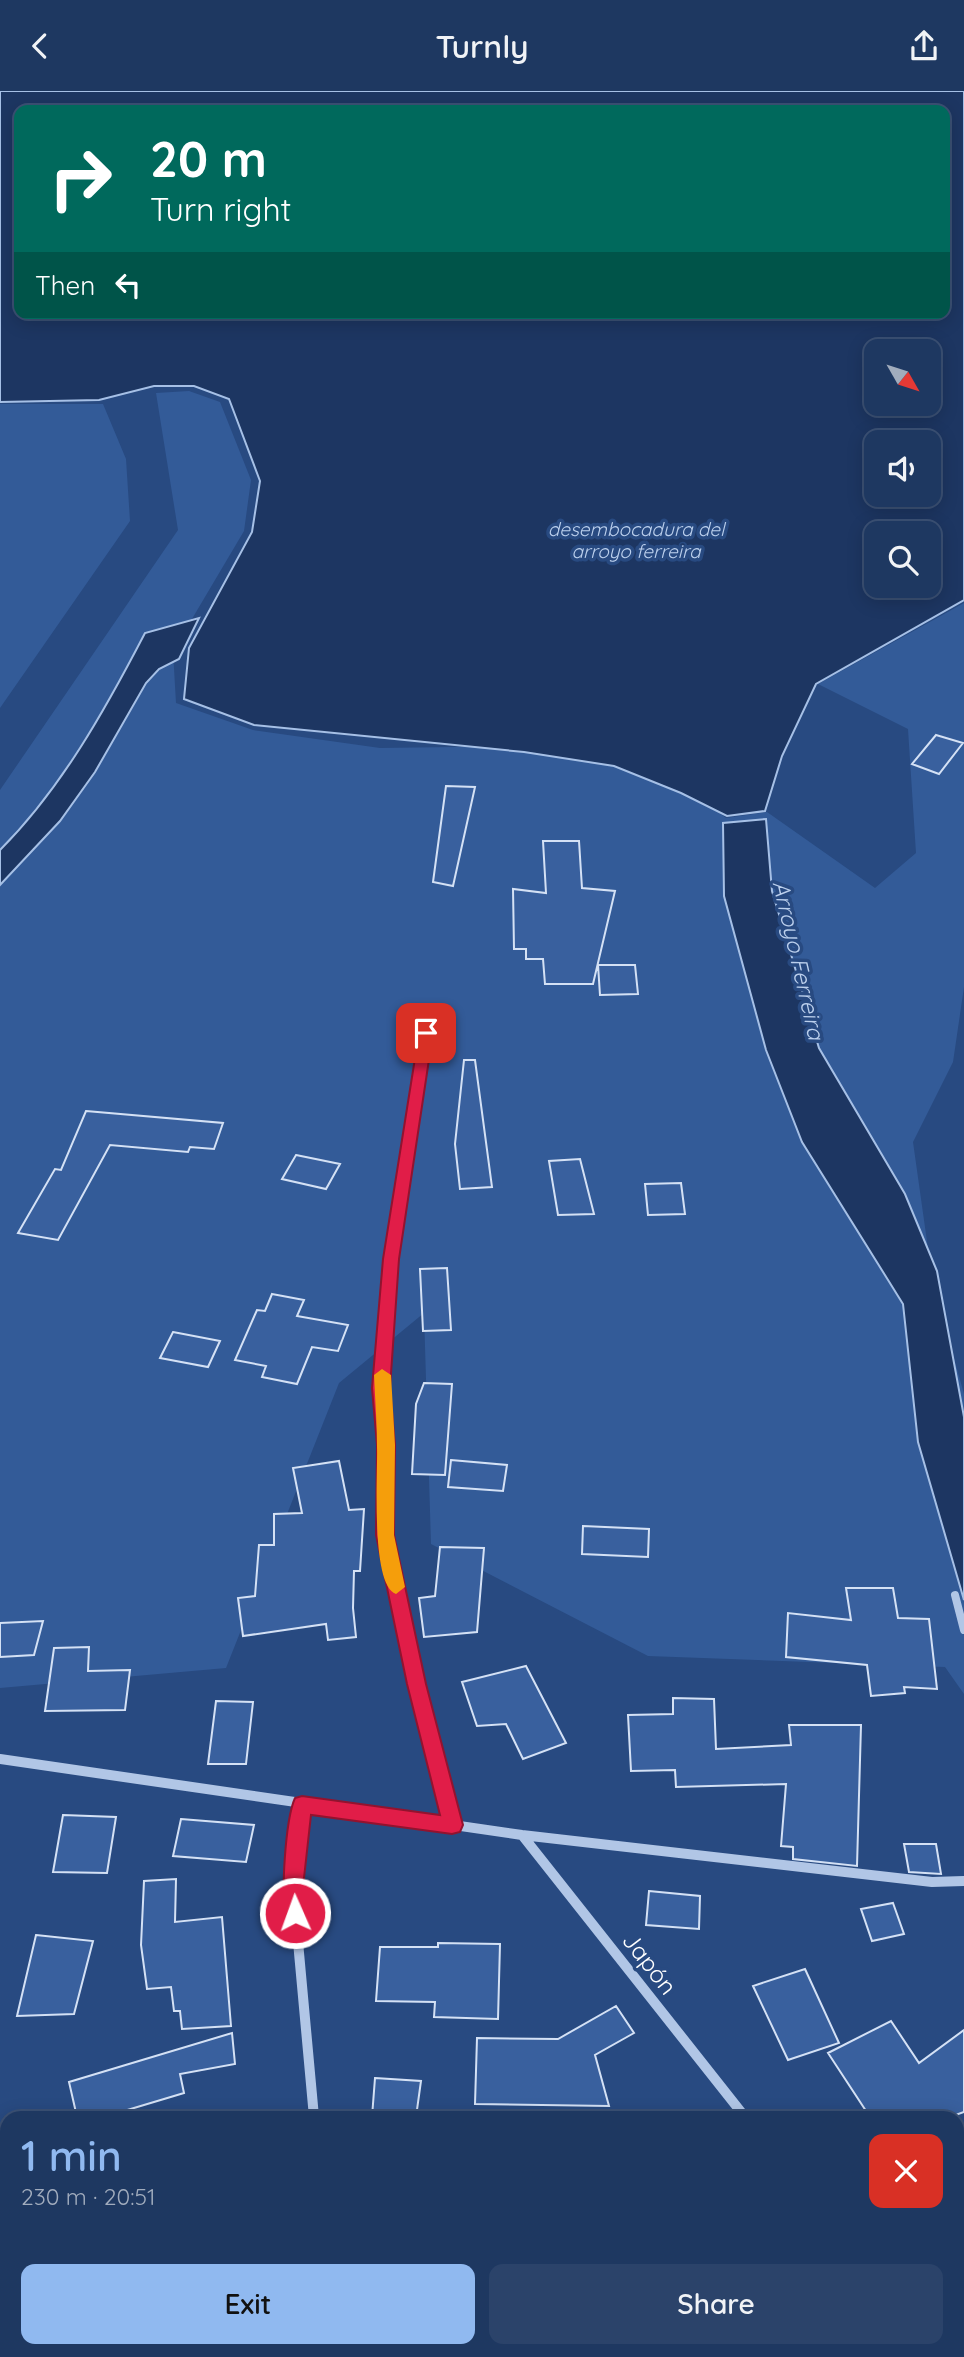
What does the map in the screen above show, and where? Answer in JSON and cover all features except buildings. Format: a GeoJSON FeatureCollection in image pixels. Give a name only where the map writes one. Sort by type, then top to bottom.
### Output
{"type":"FeatureCollection","features":[{"type":"Feature","properties":{"kind":"street"},"geometry":{"type":"LineString","coordinates":[[429,1016],[391,1259],[381,1388],[386,1445],[385,1535],[416,1684],[452,1825]]}},
{"type":"Feature","properties":{"kind":"street"},"geometry":{"type":"LineString","coordinates":[[955,1595],[964,1630]]}},
{"type":"Feature","properties":{"kind":"street"},"geometry":{"type":"LineString","coordinates":[[0,1759],[522,1835],[932,1882],[964,1881]]}},
{"type":"Feature","properties":{"kind":"street"},"geometry":{"type":"LineString","coordinates":[[302,1804],[293,1887],[313,2111]]}},
{"type":"Feature","properties":{"kind":"street","name":"Japón"},"geometry":{"type":"LineString","coordinates":[[522,1835],[740,2111]]}},
{"type":"Feature","properties":{"kind":"shaded area"},"geometry":{"type":"Polygon","coordinates":[[[189,391],[220,402],[251,480],[244,531],[173,651],[176,703],[253,730],[380,748],[524,746],[612,755],[687,788],[726,818],[767,812],[875,888],[916,853],[908,729],[818,684],[964,603],[964,987],[953,1062],[913,1142],[933,1284],[964,1394],[964,1694],[945,1667],[648,1656],[431,1544],[424,1313],[339,1383],[226,1668],[0,1688],[0,790],[178,530],[156,393],[189,391]]]}},
{"type":"Feature","properties":{"kind":"shaded area"},"geometry":{"type":"Polygon","coordinates":[[[0,404],[103,404],[126,459],[130,521],[0,708],[0,404]]]}},
{"type":"Feature","properties":{"kind":"water","name":"desembocadura del arroyo ferreira"},"geometry":{"type":"Polygon","coordinates":[[[0,91],[964,91],[964,600],[816,684],[782,756],[765,811],[727,816],[681,793],[614,766],[524,752],[254,725],[184,699],[189,648],[252,532],[260,481],[229,399],[194,386],[154,386],[99,400],[0,402],[0,91]]]}},
{"type":"Feature","properties":{"kind":"water"},"geometry":{"type":"Polygon","coordinates":[[[199,618],[179,659],[159,669],[146,683],[95,772],[60,821],[0,885],[0,850],[62,775],[98,719],[145,633],[199,618]]]}},
{"type":"Feature","properties":{"kind":"water"},"geometry":{"type":"Polygon","coordinates":[[[766,819],[772,891],[819,1048],[905,1194],[937,1271],[964,1417],[964,1600],[918,1442],[903,1304],[802,1142],[766,1050],[724,896],[723,823],[766,819]]]}},
{"type":"Feature","properties":{"kind":"slow traffic"},"geometry":{"type":"LineString","coordinates":[[382,1375],[386,1445],[385,1535],[396,1587]]}},
{"type":"Feature","properties":{"kind":"route"},"geometry":{"type":"LineString","coordinates":[[295,1913],[293,1887],[302,1804],[452,1825],[416,1684],[385,1535],[386,1445],[381,1388],[391,1259],[426,1033]]}},
{"type":"Feature","properties":{"kind":"water label","name":"Arroyo Ferreira"},"geometry":{"type":"Point","coordinates":[799,960]}}]}
